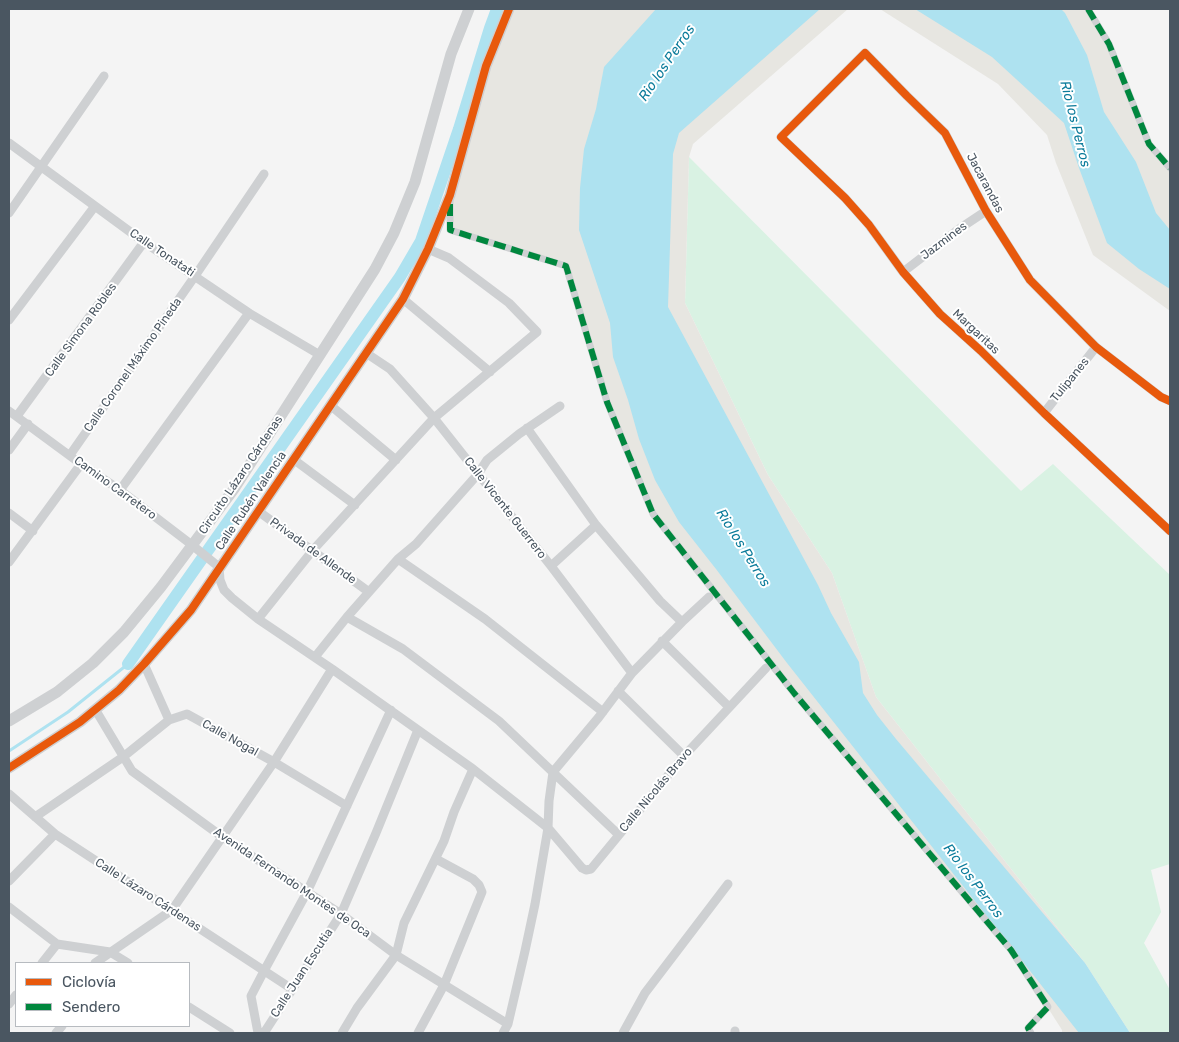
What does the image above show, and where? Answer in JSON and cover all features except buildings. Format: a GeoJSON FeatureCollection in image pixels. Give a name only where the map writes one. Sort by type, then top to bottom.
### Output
{"type":"FeatureCollection","features":[{"type":"Feature","properties":{"kind":"street","name":"Circuito Lázaro Cárdenas"},"geometry":{"type":"LineString","coordinates":[[9,721],[56,692],[93,663],[124,632],[195,547],[234,489],[375,269],[394,233],[415,182],[451,54],[469,9]]}},
{"type":"Feature","properties":{"kind":"street"},"geometry":{"type":"LineString","coordinates":[[509,9],[486,66],[450,195],[450,230],[566,266],[608,402],[653,514],[794,693],[1011,950],[1048,1007],[1028,1028],[1031,1033]]}},
{"type":"Feature","properties":{"kind":"street"},"geometry":{"type":"LineString","coordinates":[[1088,9],[1109,44],[1149,144],[1170,168]]}},
{"type":"Feature","properties":{"kind":"street","name":"Jacarandas"},"geometry":{"type":"LineString","coordinates":[[781,137],[866,54],[945,133],[986,210],[1030,280],[1096,347],[1161,397],[1170,401]]}},
{"type":"Feature","properties":{"kind":"street"},"geometry":{"type":"LineString","coordinates":[[9,213],[104,76]]}},
{"type":"Feature","properties":{"kind":"street","name":"Margaritas"},"geometry":{"type":"LineString","coordinates":[[781,137],[857,211],[903,272],[940,314],[1170,530]]}},
{"type":"Feature","properties":{"kind":"street","name":"Calle Tonatati"},"geometry":{"type":"LineString","coordinates":[[9,143],[144,242],[250,313],[320,355]]}},
{"type":"Feature","properties":{"kind":"street","name":"Calle Coronel Máximo Pineda"},"geometry":{"type":"LineString","coordinates":[[70,455],[264,174]]}},
{"type":"Feature","properties":{"kind":"street","name":"Calle Rubén Valencia"},"geometry":{"type":"LineString","coordinates":[[9,768],[80,722],[119,690],[191,610],[217,566],[258,511],[404,299],[428,250],[450,195]]}},
{"type":"Feature","properties":{"kind":"street"},"geometry":{"type":"LineString","coordinates":[[9,320],[95,206]]}},
{"type":"Feature","properties":{"kind":"street","name":"Jazmines"},"geometry":{"type":"LineString","coordinates":[[903,272],[959,228],[986,210]]}},
{"type":"Feature","properties":{"kind":"street","name":"Calle Simona Robles"},"geometry":{"type":"LineString","coordinates":[[17,416],[144,242]]}},
{"type":"Feature","properties":{"kind":"street"},"geometry":{"type":"LineString","coordinates":[[258,619],[313,550],[434,418],[537,332],[510,303],[449,258],[428,250]]}},
{"type":"Feature","properties":{"kind":"street"},"geometry":{"type":"LineString","coordinates":[[404,299],[490,372]]}},
{"type":"Feature","properties":{"kind":"street"},"geometry":{"type":"LineString","coordinates":[[120,490],[250,313]]}},
{"type":"Feature","properties":{"kind":"street","name":"Tulipanes"},"geometry":{"type":"LineString","coordinates":[[1044,413],[1096,347]]}},
{"type":"Feature","properties":{"kind":"street","name":"Calle Vicente Guerrero"},"geometry":{"type":"LineString","coordinates":[[366,353],[390,369],[434,418],[551,566],[632,673]]}},
{"type":"Feature","properties":{"kind":"street"},"geometry":{"type":"LineString","coordinates":[[330,405],[396,460]]}},
{"type":"Feature","properties":{"kind":"street"},"geometry":{"type":"LineString","coordinates":[[315,657],[398,559],[416,544],[478,474],[487,460],[527,428],[560,406]]}},
{"type":"Feature","properties":{"kind":"street","name":"Camino Carretero"},"geometry":{"type":"LineString","coordinates":[[9,411],[120,490],[217,566]]}},
{"type":"Feature","properties":{"kind":"street"},"geometry":{"type":"LineString","coordinates":[[9,450],[28,424]]}},
{"type":"Feature","properties":{"kind":"street"},"geometry":{"type":"LineString","coordinates":[[527,428],[596,525],[660,601],[682,622]]}},
{"type":"Feature","properties":{"kind":"street"},"geometry":{"type":"LineString","coordinates":[[293,459],[355,505]]}},
{"type":"Feature","properties":{"kind":"street"},"geometry":{"type":"LineString","coordinates":[[9,562],[81,464]]}},
{"type":"Feature","properties":{"kind":"street","name":"Privada de Allende"},"geometry":{"type":"LineString","coordinates":[[258,511],[369,592]]}},
{"type":"Feature","properties":{"kind":"street"},"geometry":{"type":"LineString","coordinates":[[9,512],[33,531]]}},
{"type":"Feature","properties":{"kind":"street"},"geometry":{"type":"LineString","coordinates":[[551,566],[596,525]]}},
{"type":"Feature","properties":{"kind":"street"},"geometry":{"type":"LineString","coordinates":[[398,559],[484,619],[603,712]]}},
{"type":"Feature","properties":{"kind":"street"},"geometry":{"type":"LineString","coordinates":[[217,566],[224,590],[258,619],[473,769],[548,828]]}},
{"type":"Feature","properties":{"kind":"street"},"geometry":{"type":"LineString","coordinates":[[503,1033],[508,1024],[535,904],[548,828],[553,772],[603,712],[632,673],[709,597]]}},
{"type":"Feature","properties":{"kind":"street"},"geometry":{"type":"LineString","coordinates":[[347,617],[403,649],[499,721],[619,835]]}},
{"type":"Feature","properties":{"kind":"street"},"geometry":{"type":"LineString","coordinates":[[662,642],[729,707]]}},
{"type":"Feature","properties":{"kind":"street"},"geometry":{"type":"LineString","coordinates":[[35,817],[123,757],[169,720],[144,664]]}},
{"type":"Feature","properties":{"kind":"street","name":"Calle Nicolás Bravo"},"geometry":{"type":"LineString","coordinates":[[548,828],[582,868],[586,870],[591,869],[684,756],[766,668]]}},
{"type":"Feature","properties":{"kind":"street"},"geometry":{"type":"LineString","coordinates":[[96,962],[172,910],[274,762],[332,669]]}},
{"type":"Feature","properties":{"kind":"street"},"geometry":{"type":"LineString","coordinates":[[618,691],[684,756]]}},
{"type":"Feature","properties":{"kind":"street","name":"Avenida Fernando Montes de Oca"},"geometry":{"type":"LineString","coordinates":[[95,709],[132,771],[222,836],[341,914],[396,956],[508,1024]]}},
{"type":"Feature","properties":{"kind":"street"},"geometry":{"type":"LineString","coordinates":[[258,1033],[251,996],[307,892],[391,710]]}},
{"type":"Feature","properties":{"kind":"street","name":"Calle Nogal"},"geometry":{"type":"LineString","coordinates":[[169,720],[187,714],[274,762],[347,806]]}},
{"type":"Feature","properties":{"kind":"street","name":"Calle Juan Escutia"},"geometry":{"type":"LineString","coordinates":[[264,1033],[341,914],[418,730]]}},
{"type":"Feature","properties":{"kind":"street"},"geometry":{"type":"LineString","coordinates":[[342,1033],[357,1008],[396,956],[404,923],[436,859],[473,769]]}},
{"type":"Feature","properties":{"kind":"street","name":"Calle Lázaro Cárdenas"},"geometry":{"type":"LineString","coordinates":[[10,798],[55,834],[292,989]]}},
{"type":"Feature","properties":{"kind":"street"},"geometry":{"type":"LineString","coordinates":[[9,881],[55,834]]}},
{"type":"Feature","properties":{"kind":"street"},"geometry":{"type":"LineString","coordinates":[[418,1033],[444,985],[482,892],[473,878],[436,859]]}},
{"type":"Feature","properties":{"kind":"street"},"geometry":{"type":"LineString","coordinates":[[624,1033],[645,993],[728,884]]}},
{"type":"Feature","properties":{"kind":"street"},"geometry":{"type":"LineString","coordinates":[[9,909],[57,944],[110,952],[126,962]]}},
{"type":"Feature","properties":{"kind":"street"},"geometry":{"type":"LineString","coordinates":[[43,962],[57,944]]}},
{"type":"Feature","properties":{"kind":"street"},"geometry":{"type":"LineString","coordinates":[[190,1008],[230,1033]]}},
{"type":"Feature","properties":{"kind":"green space"},"geometry":{"type":"Polygon","coordinates":[[[689,157],[1021,491],[1053,464],[1170,575],[1170,864],[1151,870],[1161,912],[1144,943],[1170,990],[1170,1033],[1130,1033],[1085,963],[876,697],[832,573],[768,475],[685,303],[689,157]]]}},
{"type":"Feature","properties":{"kind":"sand"},"geometry":{"type":"Polygon","coordinates":[[[509,9],[848,9],[693,144],[689,157],[685,303],[768,475],[832,573],[876,697],[1085,963],[1130,1033],[1062,1033],[1062,1030],[1011,950],[794,693],[653,514],[607,402],[566,266],[450,230],[450,195],[509,9]]]}},
{"type":"Feature","properties":{"kind":"sand"},"geometry":{"type":"Polygon","coordinates":[[[880,9],[1088,9],[1109,44],[1149,144],[1170,168],[1170,311],[1093,255],[1056,163],[1047,135],[998,84],[880,9]]]}},
{"type":"Feature","properties":{"kind":"water","name":"Rio los Perros"},"geometry":{"type":"Polygon","coordinates":[[[656,9],[820,9],[679,133],[673,154],[668,307],[859,662],[863,693],[877,715],[1085,963],[1130,1033],[1079,1033],[787,663],[679,522],[655,480],[639,439],[613,357],[610,323],[579,230],[580,188],[584,149],[596,109],[604,67],[656,9]]]}},
{"type":"Feature","properties":{"kind":"water","name":"Rio los Perros"},"geometry":{"type":"Polygon","coordinates":[[[915,9],[1061,9],[1065,13],[1087,55],[1104,112],[1136,162],[1156,213],[1170,230],[1170,289],[1139,269],[1107,243],[1064,123],[992,57],[915,9]]]}},
{"type":"Feature","properties":{"kind":"waterway"},"geometry":{"type":"LineString","coordinates":[[128,664],[400,277],[421,241],[497,9]]}},
{"type":"Feature","properties":{"kind":"waterway"},"geometry":{"type":"LineString","coordinates":[[9,751],[68,712],[128,664]]}},
{"type":"Feature","properties":{"kind":"marked path"},"geometry":{"type":"LineString","coordinates":[[1088,9],[1109,44],[1149,144],[1170,168]]}},
{"type":"Feature","properties":{"kind":"marked path"},"geometry":{"type":"LineString","coordinates":[[450,204],[450,230],[566,266],[607,402],[653,514],[794,693],[1011,950],[1048,1007],[1028,1028],[1031,1033]]}},
{"type":"Feature","properties":{"kind":"cycle path"},"geometry":{"type":"LineString","coordinates":[[9,768],[80,722],[119,690],[191,610],[403,299],[428,249],[450,195],[486,66],[509,9]]}},
{"type":"Feature","properties":{"kind":"cycle path"},"geometry":{"type":"LineString","coordinates":[[1170,401],[1161,397],[1096,347],[1030,280],[986,211],[945,133],[865,53],[781,137],[845,198],[869,225],[903,272],[940,314],[1170,531]]}}]}
